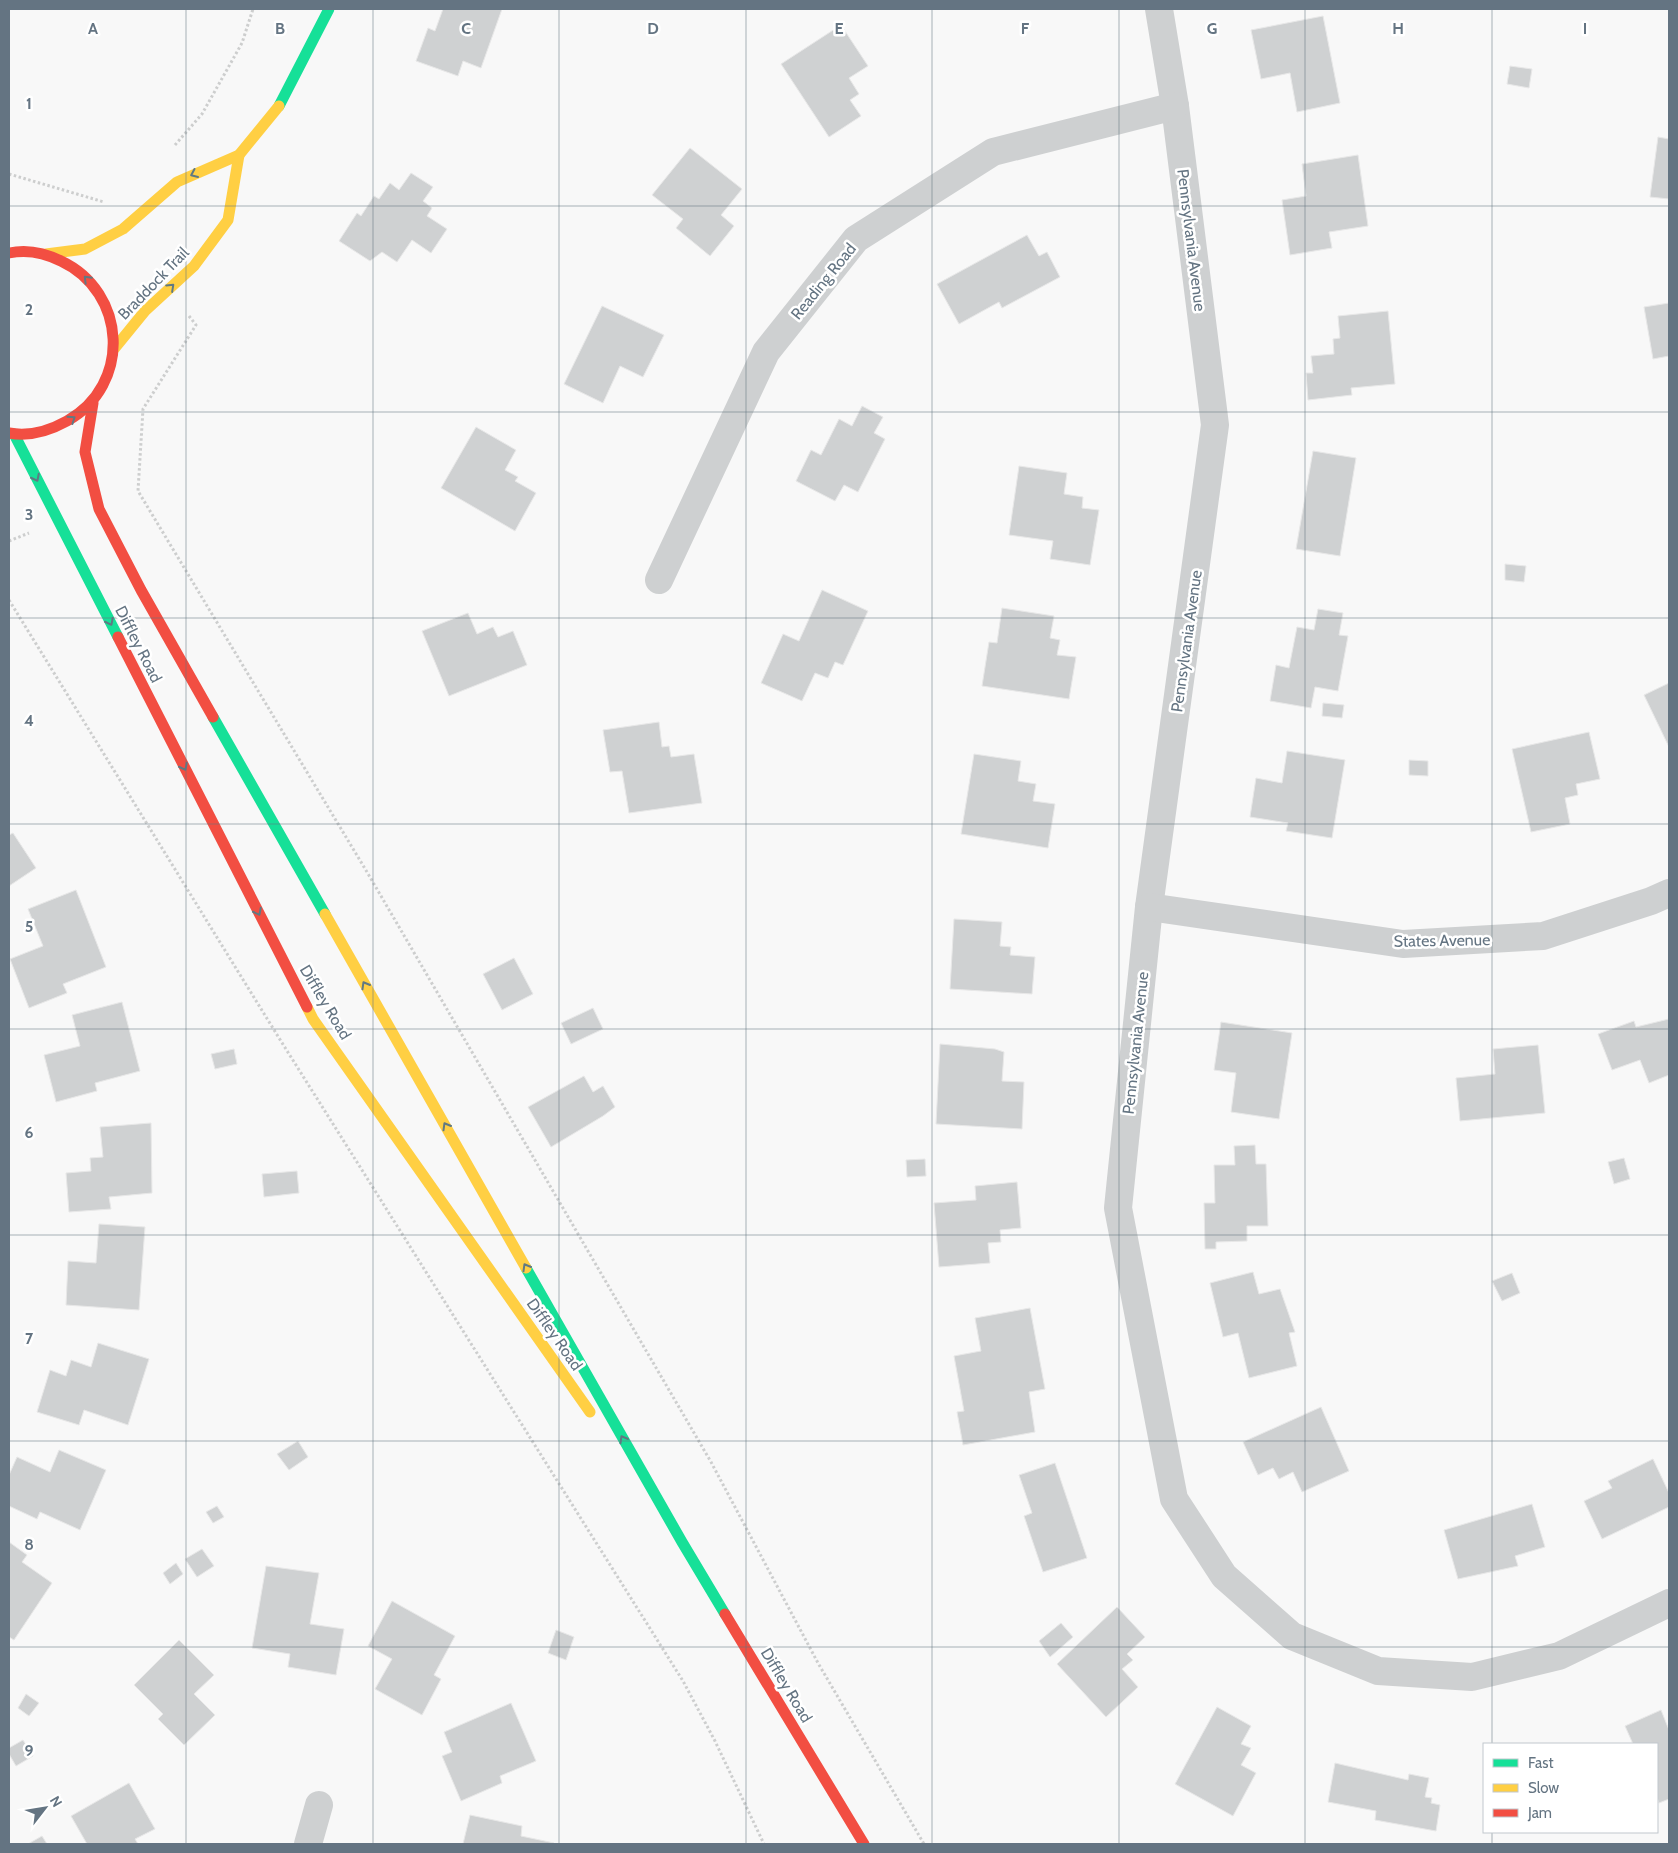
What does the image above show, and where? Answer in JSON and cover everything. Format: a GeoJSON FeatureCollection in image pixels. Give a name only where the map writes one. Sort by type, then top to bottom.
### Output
{"type":"FeatureCollection","features":[{"type":"Feature","properties":{"kind":"main road"},"geometry":{"type":"LineString","coordinates":[[11,250],[46,254],[85,249],[124,229],[177,182],[239,155],[276,111],[329,9]]}},
{"type":"Feature","properties":{"kind":"main road","name":"Braddock Trail"},"geometry":{"type":"LineString","coordinates":[[114,349],[145,311],[194,266],[228,220],[239,155]]}},
{"type":"Feature","properties":{"kind":"main road"},"geometry":{"type":"LineString","coordinates":[[11,434],[43,432],[70,422],[92,402],[108,378],[114,349],[111,318],[97,290],[75,267],[46,254]]}},
{"type":"Feature","properties":{"kind":"main road","name":"Diffley Road"},"geometry":{"type":"LineString","coordinates":[[92,402],[85,452],[99,509],[156,616],[682,1542],[864,1844]]}},
{"type":"Feature","properties":{"kind":"main road","name":"Diffley Road"},"geometry":{"type":"LineString","coordinates":[[11,434],[313,1018],[596,1422]]}},
{"type":"Feature","properties":{"kind":"main road","name":"Diffley Road"},"geometry":{"type":"LineString","coordinates":[[614,1446],[682,1542]]}},
{"type":"Feature","properties":{"kind":"street","name":"Pennsylvania Avenue"},"geometry":{"type":"LineString","coordinates":[[1159,9],[1175,106],[1215,425],[1149,907],[1118,1208],[1174,1499],[1224,1576],[1292,1636],[1378,1671],[1472,1677],[1559,1656],[1669,1603]]}},
{"type":"Feature","properties":{"kind":"street","name":"Reading Road"},"geometry":{"type":"LineString","coordinates":[[659,580],[766,352],[856,239],[993,152],[1175,106]]}},
{"type":"Feature","properties":{"kind":"street","name":"States Avenue"},"geometry":{"type":"LineString","coordinates":[[1149,907],[1403,944],[1544,936],[1651,901],[1669,892]]}},
{"type":"Feature","properties":{"kind":"street"},"geometry":{"type":"LineString","coordinates":[[308,1844],[319,1805]]}},
{"type":"Feature","properties":{"kind":"path"},"geometry":{"type":"LineString","coordinates":[[174,146],[202,114],[242,43],[253,9]]}},
{"type":"Feature","properties":{"kind":"path"},"geometry":{"type":"LineString","coordinates":[[9,174],[109,203],[124,229]]}},
{"type":"Feature","properties":{"kind":"path"},"geometry":{"type":"LineString","coordinates":[[168,290],[196,325],[143,409],[138,490],[362,863],[711,1462],[818,1663],[924,1844]]}},
{"type":"Feature","properties":{"kind":"path"},"geometry":{"type":"LineString","coordinates":[[9,600],[274,1029],[683,1681],[716,1741],[764,1844]]}},
{"type":"Feature","properties":{"kind":"building"},"geometry":{"type":"Polygon","coordinates":[[[443,9],[502,9],[481,68],[463,61],[458,76],[416,61],[428,28],[435,31],[443,9]]]}},
{"type":"Feature","properties":{"kind":"building"},"geometry":{"type":"Polygon","coordinates":[[[1323,16],[1340,103],[1297,112],[1290,73],[1261,79],[1251,30],[1323,16]]]}},
{"type":"Feature","properties":{"kind":"building"},"geometry":{"type":"Polygon","coordinates":[[[841,25],[868,66],[849,78],[859,94],[850,100],[861,116],[829,137],[781,64],[841,25]]]}},
{"type":"Feature","properties":{"kind":"building"},"geometry":{"type":"Polygon","coordinates":[[[1510,66],[1532,69],[1529,88],[1507,84],[1510,66]]]}},
{"type":"Feature","properties":{"kind":"building"},"geometry":{"type":"Polygon","coordinates":[[[1658,137],[1669,139],[1669,199],[1650,197],[1658,137]]]}},
{"type":"Feature","properties":{"kind":"building"},"geometry":{"type":"Polygon","coordinates":[[[690,148],[742,189],[721,215],[734,226],[710,256],[676,228],[683,219],[652,195],[690,148]]]}},
{"type":"Feature","properties":{"kind":"building"},"geometry":{"type":"Polygon","coordinates":[[[1358,155],[1368,226],[1329,232],[1332,248],[1290,255],[1282,200],[1306,196],[1302,164],[1358,155]]]}},
{"type":"Feature","properties":{"kind":"building"},"geometry":{"type":"Polygon","coordinates":[[[411,173],[433,187],[423,201],[432,208],[427,216],[447,229],[431,253],[412,240],[397,262],[382,252],[370,261],[339,241],[357,213],[361,216],[374,196],[379,199],[390,183],[399,190],[411,173]]]}},
{"type":"Feature","properties":{"kind":"building"},"geometry":{"type":"Polygon","coordinates":[[[1027,235],[1039,256],[1047,252],[1060,277],[1002,308],[999,302],[959,324],[937,284],[1027,235]]]}},
{"type":"Feature","properties":{"kind":"building"},"geometry":{"type":"Polygon","coordinates":[[[1669,303],[1669,356],[1653,359],[1644,307],[1669,303]]]}},
{"type":"Feature","properties":{"kind":"building"},"geometry":{"type":"Polygon","coordinates":[[[602,306],[664,335],[643,377],[620,366],[603,403],[564,384],[602,306]]]}},
{"type":"Feature","properties":{"kind":"building"},"geometry":{"type":"Polygon","coordinates":[[[1388,311],[1395,384],[1351,388],[1352,395],[1308,400],[1306,373],[1313,373],[1311,356],[1334,354],[1333,339],[1340,338],[1338,316],[1388,311]]]}},
{"type":"Feature","properties":{"kind":"building"},"geometry":{"type":"Polygon","coordinates":[[[862,406],[883,417],[874,433],[885,439],[858,492],[844,485],[835,501],[796,481],[811,450],[821,455],[839,419],[852,426],[862,406]]]}},
{"type":"Feature","properties":{"kind":"building"},"geometry":{"type":"Polygon","coordinates":[[[476,427],[516,450],[505,470],[518,477],[515,481],[536,493],[515,531],[441,488],[476,427]]]}},
{"type":"Feature","properties":{"kind":"building"},"geometry":{"type":"Polygon","coordinates":[[[1313,451],[1356,458],[1340,556],[1296,549],[1313,451]]]}},
{"type":"Feature","properties":{"kind":"building"},"geometry":{"type":"Polygon","coordinates":[[[1019,466],[1067,473],[1064,494],[1083,497],[1082,508],[1099,510],[1090,565],[1050,559],[1053,541],[1009,535],[1019,466]]]}},
{"type":"Feature","properties":{"kind":"building"},"geometry":{"type":"Polygon","coordinates":[[[1505,564],[1526,566],[1524,582],[1505,580],[1505,564]]]}},
{"type":"Feature","properties":{"kind":"building"},"geometry":{"type":"Polygon","coordinates":[[[822,590],[868,611],[843,665],[835,662],[828,678],[815,673],[802,701],[761,683],[783,634],[799,641],[822,590]]]}},
{"type":"Feature","properties":{"kind":"building"},"geometry":{"type":"Polygon","coordinates":[[[1002,608],[1054,616],[1050,638],[1060,640],[1057,655],[1076,657],[1069,699],[982,686],[989,642],[997,643],[1002,608]]]}},
{"type":"Feature","properties":{"kind":"building"},"geometry":{"type":"Polygon","coordinates":[[[1318,609],[1343,613],[1339,635],[1348,636],[1338,691],[1315,687],[1311,708],[1270,701],[1276,665],[1289,668],[1297,627],[1314,630],[1318,609]]]}},
{"type":"Feature","properties":{"kind":"building"},"geometry":{"type":"Polygon","coordinates":[[[468,613],[477,634],[493,627],[498,637],[513,631],[527,665],[449,696],[422,631],[468,613]]]}},
{"type":"Feature","properties":{"kind":"building"},"geometry":{"type":"Polygon","coordinates":[[[1669,683],[1669,747],[1644,695],[1669,683]]]}},
{"type":"Feature","properties":{"kind":"building"},"geometry":{"type":"Polygon","coordinates":[[[1323,703],[1344,705],[1342,718],[1322,716],[1323,703]]]}},
{"type":"Feature","properties":{"kind":"building"},"geometry":{"type":"Polygon","coordinates":[[[659,722],[662,747],[669,746],[671,757],[694,754],[702,803],[629,813],[622,771],[610,772],[603,730],[659,722]]]}},
{"type":"Feature","properties":{"kind":"building"},"geometry":{"type":"Polygon","coordinates":[[[1589,732],[1600,779],[1576,784],[1578,795],[1565,798],[1570,824],[1531,832],[1512,749],[1589,732]]]}},
{"type":"Feature","properties":{"kind":"building"},"geometry":{"type":"Polygon","coordinates":[[[1287,751],[1345,760],[1332,838],[1286,831],[1288,823],[1250,817],[1256,778],[1282,783],[1287,751]]]}},
{"type":"Feature","properties":{"kind":"building"},"geometry":{"type":"Polygon","coordinates":[[[974,754],[1021,761],[1018,781],[1036,784],[1033,801],[1055,804],[1048,848],[961,834],[974,754]]]}},
{"type":"Feature","properties":{"kind":"building"},"geometry":{"type":"Polygon","coordinates":[[[1409,760],[1428,761],[1428,776],[1409,775],[1409,760]]]}},
{"type":"Feature","properties":{"kind":"building"},"geometry":{"type":"Polygon","coordinates":[[[13,833],[36,868],[9,886],[9,835],[13,833]]]}},
{"type":"Feature","properties":{"kind":"building"},"geometry":{"type":"Polygon","coordinates":[[[76,890],[106,967],[63,984],[67,993],[29,1008],[10,959],[43,946],[28,909],[76,890]]]}},
{"type":"Feature","properties":{"kind":"building"},"geometry":{"type":"Polygon","coordinates":[[[954,919],[1002,922],[1000,946],[1011,947],[1010,955],[1035,957],[1032,994],[950,989],[954,919]]]}},
{"type":"Feature","properties":{"kind":"building"},"geometry":{"type":"Polygon","coordinates":[[[514,958],[533,994],[502,1010],[483,974],[514,958]]]}},
{"type":"Feature","properties":{"kind":"building"},"geometry":{"type":"Polygon","coordinates":[[[122,1002],[140,1071],[95,1083],[97,1091],[56,1102],[44,1055],[80,1046],[72,1015],[122,1002]]]}},
{"type":"Feature","properties":{"kind":"building"},"geometry":{"type":"Polygon","coordinates":[[[593,1008],[603,1029],[571,1044],[561,1023],[593,1008]]]}},
{"type":"Feature","properties":{"kind":"building"},"geometry":{"type":"Polygon","coordinates":[[[1669,1019],[1669,1075],[1649,1083],[1640,1060],[1612,1070],[1598,1034],[1634,1021],[1636,1027],[1669,1019]]]}},
{"type":"Feature","properties":{"kind":"building"},"geometry":{"type":"Polygon","coordinates":[[[1221,1022],[1292,1033],[1279,1119],[1231,1112],[1236,1073],[1214,1070],[1221,1022]]]}},
{"type":"Feature","properties":{"kind":"building"},"geometry":{"type":"Polygon","coordinates":[[[940,1044],[995,1049],[1004,1052],[1002,1081],[1024,1082],[1022,1129],[936,1124],[940,1044]]]}},
{"type":"Feature","properties":{"kind":"building"},"geometry":{"type":"Polygon","coordinates":[[[1538,1045],[1545,1113],[1460,1121],[1456,1078],[1495,1074],[1493,1049],[1538,1045]]]}},
{"type":"Feature","properties":{"kind":"building"},"geometry":{"type":"Polygon","coordinates":[[[234,1049],[237,1064],[215,1069],[211,1054],[234,1049]]]}},
{"type":"Feature","properties":{"kind":"building"},"geometry":{"type":"Polygon","coordinates":[[[584,1076],[593,1092],[603,1086],[615,1107],[551,1147],[528,1107],[584,1076]]]}},
{"type":"Feature","properties":{"kind":"building"},"geometry":{"type":"Polygon","coordinates":[[[151,1123],[152,1193],[109,1197],[111,1209],[69,1212],[66,1173],[91,1171],[90,1158],[103,1157],[100,1127],[151,1123]]]}},
{"type":"Feature","properties":{"kind":"building"},"geometry":{"type":"Polygon","coordinates":[[[1255,1145],[1256,1164],[1266,1164],[1268,1226],[1247,1226],[1247,1241],[1216,1242],[1216,1249],[1205,1249],[1204,1203],[1215,1203],[1214,1165],[1235,1165],[1234,1146],[1255,1145]]]}},
{"type":"Feature","properties":{"kind":"building"},"geometry":{"type":"Polygon","coordinates":[[[1624,1158],[1630,1179],[1614,1184],[1608,1162],[1624,1158]]]}},
{"type":"Feature","properties":{"kind":"building"},"geometry":{"type":"Polygon","coordinates":[[[925,1159],[926,1176],[907,1177],[906,1160],[925,1159]]]}},
{"type":"Feature","properties":{"kind":"building"},"geometry":{"type":"Polygon","coordinates":[[[297,1171],[299,1193],[264,1197],[262,1174],[297,1171]]]}},
{"type":"Feature","properties":{"kind":"building"},"geometry":{"type":"Polygon","coordinates":[[[1017,1182],[1021,1228],[1000,1230],[1001,1242],[988,1243],[990,1263],[939,1267],[934,1203],[976,1200],[975,1186],[1017,1182]]]}},
{"type":"Feature","properties":{"kind":"building"},"geometry":{"type":"Polygon","coordinates":[[[99,1224],[145,1227],[139,1310],[66,1305],[68,1261],[96,1263],[99,1224]]]}},
{"type":"Feature","properties":{"kind":"building"},"geometry":{"type":"Polygon","coordinates":[[[1253,1272],[1259,1294],[1280,1289],[1295,1332],[1289,1333],[1297,1366],[1249,1378],[1238,1333],[1223,1337],[1210,1283],[1253,1272]]]}},
{"type":"Feature","properties":{"kind":"building"},"geometry":{"type":"Polygon","coordinates":[[[1512,1273],[1520,1293],[1502,1301],[1492,1281],[1512,1273]]]}},
{"type":"Feature","properties":{"kind":"building"},"geometry":{"type":"Polygon","coordinates":[[[1030,1308],[1045,1389],[1029,1392],[1035,1432],[963,1445],[957,1412],[964,1411],[954,1356],[981,1351],[975,1318],[1030,1308]]]}},
{"type":"Feature","properties":{"kind":"building"},"geometry":{"type":"Polygon","coordinates":[[[98,1343],[149,1359],[128,1425],[84,1410],[79,1425],[37,1412],[50,1370],[66,1376],[71,1360],[91,1367],[98,1343]]]}},
{"type":"Feature","properties":{"kind":"building"},"geometry":{"type":"Polygon","coordinates":[[[1321,1407],[1349,1471],[1302,1492],[1293,1472],[1279,1479],[1273,1468],[1258,1475],[1243,1442],[1321,1407]]]}},
{"type":"Feature","properties":{"kind":"building"},"geometry":{"type":"Polygon","coordinates":[[[298,1441],[308,1457],[289,1470],[277,1454],[298,1441]]]}},
{"type":"Feature","properties":{"kind":"building"},"geometry":{"type":"Polygon","coordinates":[[[59,1450],[106,1470],[80,1530],[40,1512],[37,1519],[9,1506],[9,1475],[17,1457],[50,1472],[59,1450]]]}},
{"type":"Feature","properties":{"kind":"building"},"geometry":{"type":"Polygon","coordinates":[[[1653,1459],[1669,1493],[1669,1507],[1602,1539],[1584,1501],[1612,1488],[1608,1481],[1653,1459]]]}},
{"type":"Feature","properties":{"kind":"building"},"geometry":{"type":"Polygon","coordinates":[[[1055,1463],[1087,1558],[1043,1572],[1024,1516],[1032,1513],[1019,1475],[1055,1463]]]}},
{"type":"Feature","properties":{"kind":"building"},"geometry":{"type":"Polygon","coordinates":[[[1532,1504],[1545,1547],[1515,1556],[1518,1566],[1458,1579],[1444,1530],[1532,1504]]]}},
{"type":"Feature","properties":{"kind":"building"},"geometry":{"type":"Polygon","coordinates":[[[217,1506],[224,1517],[213,1523],[206,1512],[217,1506]]]}},
{"type":"Feature","properties":{"kind":"building"},"geometry":{"type":"Polygon","coordinates":[[[9,1542],[27,1555],[22,1562],[52,1583],[14,1640],[9,1637],[9,1542]]]}},
{"type":"Feature","properties":{"kind":"building"},"geometry":{"type":"Polygon","coordinates":[[[202,1549],[214,1566],[197,1577],[185,1559],[202,1549]]]}},
{"type":"Feature","properties":{"kind":"building"},"geometry":{"type":"Polygon","coordinates":[[[176,1563],[183,1574],[170,1584],[163,1573],[176,1563]]]}},
{"type":"Feature","properties":{"kind":"building"},"geometry":{"type":"Polygon","coordinates":[[[266,1566],[319,1573],[310,1624],[344,1629],[336,1675],[288,1667],[290,1654],[252,1648],[266,1566]]]}},
{"type":"Feature","properties":{"kind":"building"},"geometry":{"type":"Polygon","coordinates":[[[392,1601],[455,1636],[434,1675],[441,1679],[422,1715],[375,1689],[392,1659],[368,1646],[392,1601]]]}},
{"type":"Feature","properties":{"kind":"building"},"geometry":{"type":"Polygon","coordinates":[[[1117,1607],[1145,1637],[1127,1654],[1133,1660],[1122,1669],[1138,1687],[1106,1717],[1057,1664],[1117,1607]]]}},
{"type":"Feature","properties":{"kind":"building"},"geometry":{"type":"Polygon","coordinates":[[[1061,1623],[1073,1637],[1050,1657],[1039,1641],[1061,1623]]]}},
{"type":"Feature","properties":{"kind":"building"},"geometry":{"type":"Polygon","coordinates":[[[556,1630],[574,1637],[566,1660],[548,1653],[556,1630]]]}},
{"type":"Feature","properties":{"kind":"building"},"geometry":{"type":"Polygon","coordinates":[[[179,1640],[214,1675],[194,1694],[215,1715],[184,1745],[158,1719],[163,1714],[134,1685],[179,1640]]]}},
{"type":"Feature","properties":{"kind":"building"},"geometry":{"type":"Polygon","coordinates":[[[26,1694],[39,1703],[29,1716],[18,1708],[26,1694]]]}},
{"type":"Feature","properties":{"kind":"building"},"geometry":{"type":"Polygon","coordinates":[[[511,1703],[536,1761],[500,1776],[502,1783],[461,1801],[442,1756],[452,1752],[444,1732],[511,1703]]]}},
{"type":"Feature","properties":{"kind":"building"},"geometry":{"type":"Polygon","coordinates":[[[1217,1707],[1251,1726],[1241,1744],[1251,1748],[1241,1765],[1256,1773],[1233,1816],[1175,1784],[1217,1707]]]}},
{"type":"Feature","properties":{"kind":"building"},"geometry":{"type":"Polygon","coordinates":[[[1661,1710],[1669,1730],[1669,1799],[1659,1803],[1658,1800],[1658,1743],[1633,1743],[1625,1726],[1661,1710]]]}},
{"type":"Feature","properties":{"kind":"building"},"geometry":{"type":"Polygon","coordinates":[[[23,1740],[33,1756],[16,1766],[9,1754],[9,1748],[23,1740]]]}},
{"type":"Feature","properties":{"kind":"building"},"geometry":{"type":"Polygon","coordinates":[[[1335,1763],[1408,1780],[1409,1774],[1429,1778],[1425,1797],[1432,1798],[1431,1803],[1440,1805],[1436,1831],[1375,1820],[1376,1811],[1328,1802],[1335,1763]]]}},
{"type":"Feature","properties":{"kind":"building"},"geometry":{"type":"Polygon","coordinates":[[[129,1783],[155,1829],[135,1839],[138,1844],[87,1844],[71,1816],[129,1783]]]}},
{"type":"Feature","properties":{"kind":"building"},"geometry":{"type":"Polygon","coordinates":[[[470,1815],[522,1826],[521,1836],[554,1844],[463,1844],[470,1815]]]}},
{"type":"Feature","properties":{"kind":"building"},"geometry":{"type":"Polygon","coordinates":[[[42,1836],[47,1844],[28,1844],[42,1836]]]}},
{"type":"Feature","properties":{"kind":"traffic: fast"},"geometry":{"type":"LineString","coordinates":[[279,106],[329,9]]}},
{"type":"Feature","properties":{"kind":"traffic: fast"},"geometry":{"type":"LineString","coordinates":[[14,434],[118,637]]}},
{"type":"Feature","properties":{"kind":"traffic: fast"},"geometry":{"type":"LineString","coordinates":[[213,717],[325,914]]}},
{"type":"Feature","properties":{"kind":"traffic: fast"},"geometry":{"type":"LineString","coordinates":[[526,1268],[725,1614]]}},
{"type":"Feature","properties":{"kind":"traffic: slow"},"geometry":{"type":"LineString","coordinates":[[46,254],[85,249],[123,229],[177,182],[239,155],[279,106]]}},
{"type":"Feature","properties":{"kind":"traffic: slow"},"geometry":{"type":"LineString","coordinates":[[114,349],[145,311],[194,266],[228,220],[239,155]]}},
{"type":"Feature","properties":{"kind":"traffic: slow"},"geometry":{"type":"LineString","coordinates":[[325,914],[526,1268]]}},
{"type":"Feature","properties":{"kind":"traffic: slow"},"geometry":{"type":"LineString","coordinates":[[307,1007],[313,1019],[590,1412]]}},
{"type":"Feature","properties":{"kind":"traffic: jam"},"geometry":{"type":"LineString","coordinates":[[9,253],[36,252],[61,261],[83,275],[99,294],[109,316],[113,339],[111,363],[103,385],[88,405],[67,421],[53,428],[32,434],[9,433]]}},
{"type":"Feature","properties":{"kind":"traffic: jam"},"geometry":{"type":"LineString","coordinates":[[93,403],[85,452],[99,509],[141,590],[213,717]]}},
{"type":"Feature","properties":{"kind":"traffic: jam"},"geometry":{"type":"LineString","coordinates":[[118,637],[307,1007]]}},
{"type":"Feature","properties":{"kind":"traffic: jam"},"geometry":{"type":"LineString","coordinates":[[725,1614],[864,1844]]}}]}
